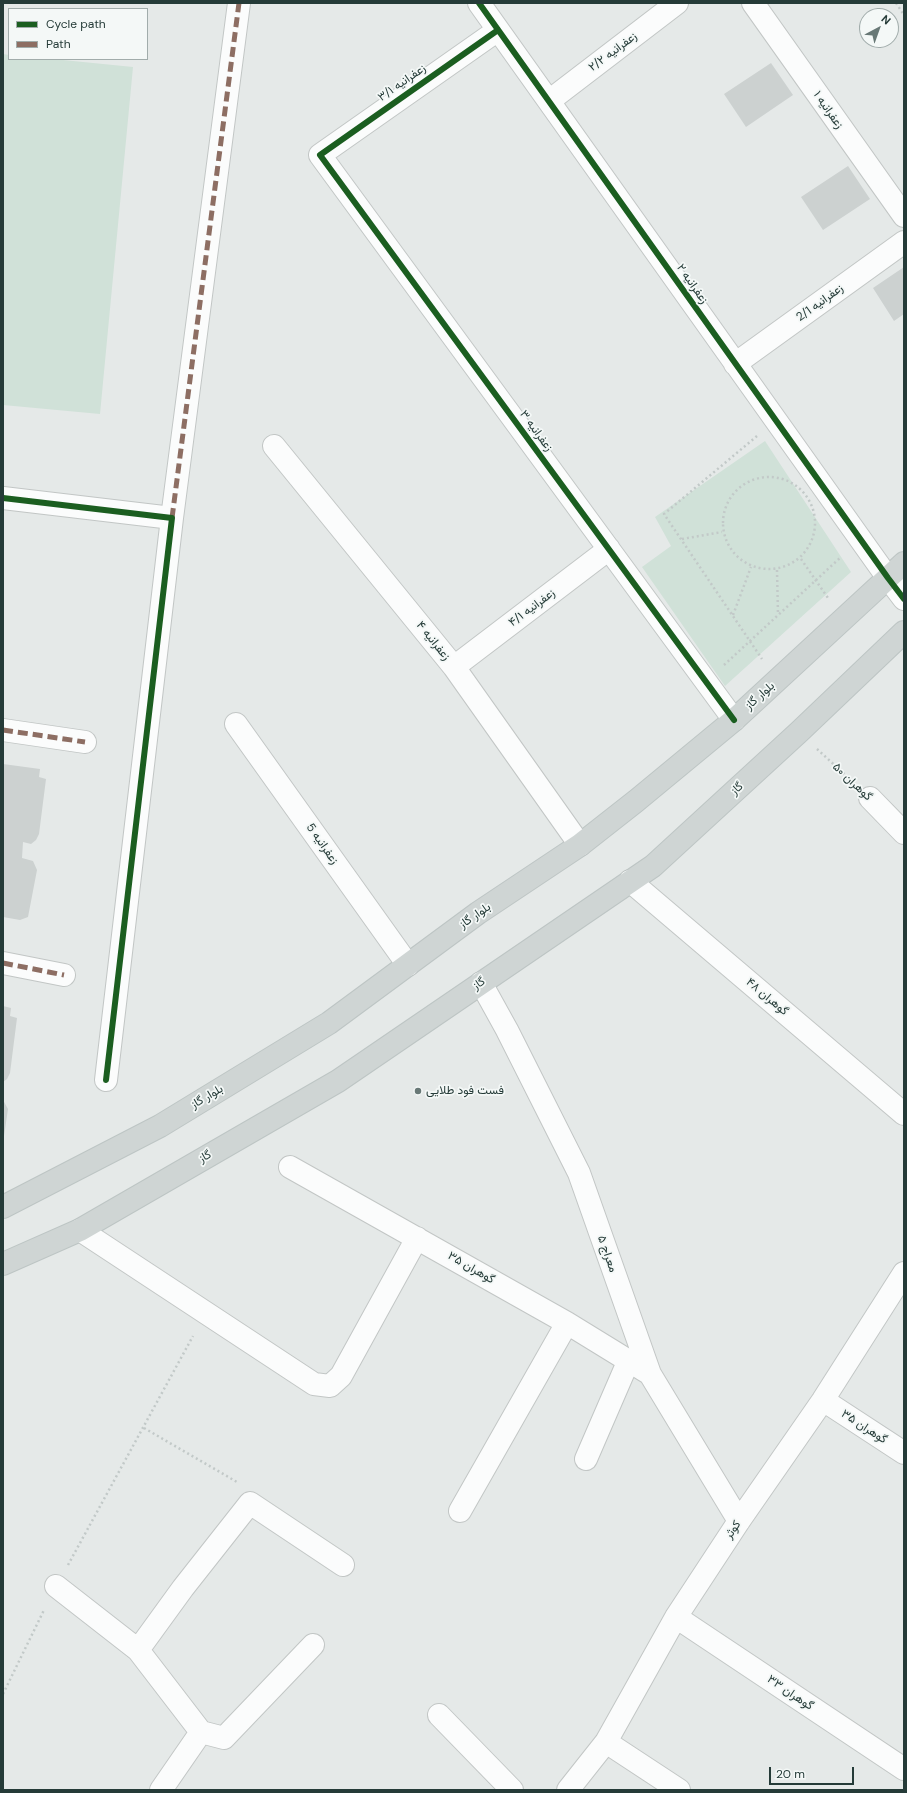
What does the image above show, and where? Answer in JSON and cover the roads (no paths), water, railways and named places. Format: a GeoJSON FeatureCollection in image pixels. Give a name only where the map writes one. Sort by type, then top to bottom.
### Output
{"type":"FeatureCollection","features":[{"type":"Feature","properties":{"kind":"main road","name":"بلوار گاز"},"geometry":{"type":"LineString","coordinates":[[3,1207],[160,1126],[330,1023],[478,913],[580,845],[734,720],[904,563]]}},
{"type":"Feature","properties":{"kind":"main road","name":"گاز"},"geometry":{"type":"LineString","coordinates":[[3,1264],[80,1230],[338,1081],[653,866],[799,732],[904,632]]}},
{"type":"Feature","properties":{"kind":"street"},"geometry":{"type":"LineString","coordinates":[[106,1080],[172,518],[239,3]]}},
{"type":"Feature","properties":{"kind":"street","name":"زعفرانیه ۲"},"geometry":{"type":"LineString","coordinates":[[478,3],[904,599]]}},
{"type":"Feature","properties":{"kind":"street","name":"زعفرانیه ۲/۲"},"geometry":{"type":"LineString","coordinates":[[549,101],[677,3]]}},
{"type":"Feature","properties":{"kind":"street","name":"زعفرانیه ۱"},"geometry":{"type":"LineString","coordinates":[[753,3],[904,216]]}},
{"type":"Feature","properties":{"kind":"street","name":"زعفرانیه ۳/۱"},"geometry":{"type":"LineString","coordinates":[[320,155],[498,30]]}},
{"type":"Feature","properties":{"kind":"street","name":"زعفرانیه ۳"},"geometry":{"type":"LineString","coordinates":[[320,155],[734,720]]}},
{"type":"Feature","properties":{"kind":"street","name":"زعفرانیه 2/1"},"geometry":{"type":"LineString","coordinates":[[735,364],[904,242]]}},
{"type":"Feature","properties":{"kind":"street","name":"زعفرانیه ۴"},"geometry":{"type":"LineString","coordinates":[[274,446],[454,667],[580,845]]}},
{"type":"Feature","properties":{"kind":"street"},"geometry":{"type":"LineString","coordinates":[[3,498],[172,518]]}},
{"type":"Feature","properties":{"kind":"street","name":"زعفرانیه ۴/۱"},"geometry":{"type":"LineString","coordinates":[[454,667],[609,549]]}},
{"type":"Feature","properties":{"kind":"street","name":"5 زعفرانیه"},"geometry":{"type":"LineString","coordinates":[[236,724],[408,965]]}},
{"type":"Feature","properties":{"kind":"street"},"geometry":{"type":"LineString","coordinates":[[3,730],[84,742]]}},
{"type":"Feature","properties":{"kind":"street","name":"گوهران ۵۰"},"geometry":{"type":"LineString","coordinates":[[870,798],[904,833]]}},
{"type":"Feature","properties":{"kind":"street","name":"گوهران ۴۸"},"geometry":{"type":"LineString","coordinates":[[630,881],[904,1114]]}},
{"type":"Feature","properties":{"kind":"street"},"geometry":{"type":"LineString","coordinates":[[3,963],[64,975]]}},
{"type":"Feature","properties":{"kind":"street","name":"معراج ۵"},"geometry":{"type":"LineString","coordinates":[[481,983],[507,1030],[579,1173],[650,1374],[739,1521]]}},
{"type":"Feature","properties":{"kind":"street","name":"گوهران ۳۵"},"geometry":{"type":"LineString","coordinates":[[290,1167],[567,1323],[628,1362],[650,1374]]}},
{"type":"Feature","properties":{"kind":"street"},"geometry":{"type":"LineString","coordinates":[[80,1230],[314,1384],[330,1386],[341,1376],[417,1238]]}},
{"type":"Feature","properties":{"kind":"street","name":"کوثر"},"geometry":{"type":"LineString","coordinates":[[568,1790],[606,1742],[676,1617],[739,1521],[823,1400],[904,1273]]}},
{"type":"Feature","properties":{"kind":"street"},"geometry":{"type":"LineString","coordinates":[[460,1511],[567,1323]]}},
{"type":"Feature","properties":{"kind":"street"},"geometry":{"type":"LineString","coordinates":[[586,1459],[628,1362]]}},
{"type":"Feature","properties":{"kind":"street","name":"گوهران ۳۵"},"geometry":{"type":"LineString","coordinates":[[823,1400],[904,1453]]}},
{"type":"Feature","properties":{"kind":"street"},"geometry":{"type":"LineString","coordinates":[[138,1650],[183,1588],[250,1503],[343,1565]]}},
{"type":"Feature","properties":{"kind":"street"},"geometry":{"type":"LineString","coordinates":[[56,1586],[138,1650],[201,1732],[224,1738],[313,1644]]}},
{"type":"Feature","properties":{"kind":"street","name":"گوهران ۳۳"},"geometry":{"type":"LineString","coordinates":[[676,1617],[904,1769]]}},
{"type":"Feature","properties":{"kind":"street"},"geometry":{"type":"LineString","coordinates":[[439,1715],[512,1790]]}},
{"type":"Feature","properties":{"kind":"street"},"geometry":{"type":"LineString","coordinates":[[161,1790],[201,1732]]}},
{"type":"Feature","properties":{"kind":"street"},"geometry":{"type":"LineString","coordinates":[[606,1742],[679,1790]]}},
{"type":"Feature","properties":{"kind":"place","name":"فست فود طلایی"},"geometry":{"type":"Point","coordinates":[418,1091]}}]}
